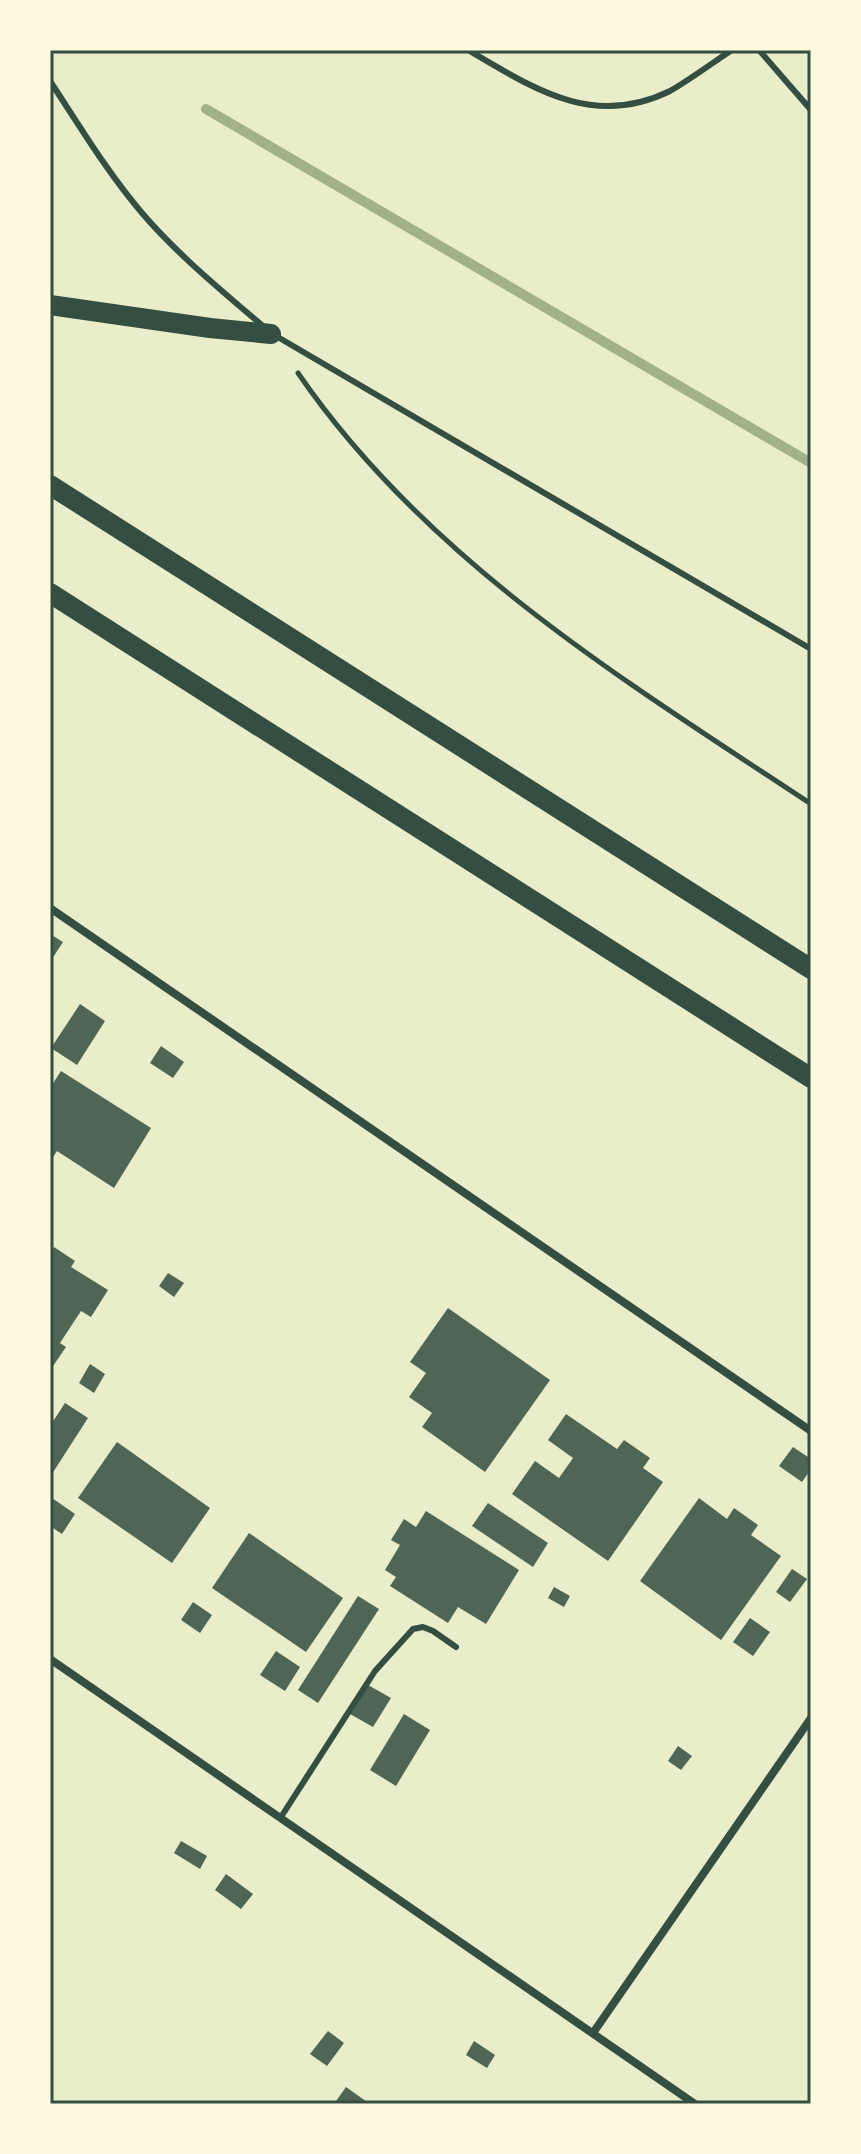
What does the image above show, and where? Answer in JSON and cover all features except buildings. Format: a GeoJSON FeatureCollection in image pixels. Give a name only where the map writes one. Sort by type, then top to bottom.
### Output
{"type":"FeatureCollection","features":[{"type":"Feature","properties":{"kind":"main road"},"geometry":{"type":"LineString","coordinates":[[50,305],[271,334]]}},
{"type":"Feature","properties":{"kind":"main road"},"geometry":{"type":"LineString","coordinates":[[50,485],[811,969]]}},
{"type":"Feature","properties":{"kind":"main road"},"geometry":{"type":"LineString","coordinates":[[50,593],[811,1078]]}},
{"type":"Feature","properties":{"kind":"street"},"geometry":{"type":"LineString","coordinates":[[50,908],[811,1431]]}},
{"type":"Feature","properties":{"kind":"street"},"geometry":{"type":"LineString","coordinates":[[50,1659],[695,2104]]}},
{"type":"Feature","properties":{"kind":"street"},"geometry":{"type":"LineString","coordinates":[[593,2033],[811,1718]]}},
{"type":"Feature","properties":{"kind":"lane"},"geometry":{"type":"LineString","coordinates":[[468,50],[540,92],[592,106],[645,100],[670,90],[732,50]]}},
{"type":"Feature","properties":{"kind":"lane"},"geometry":{"type":"LineString","coordinates":[[759,50],[811,110]]}},
{"type":"Feature","properties":{"kind":"lane"},"geometry":{"type":"LineString","coordinates":[[50,81],[97,154],[142,213],[199,271],[271,334],[811,649]]}},
{"type":"Feature","properties":{"kind":"lane"},"geometry":{"type":"LineString","coordinates":[[281,1817],[375,1671],[413,1629],[423,1627],[433,1631],[456,1647]]}},
{"type":"Feature","properties":{"kind":"path"},"geometry":{"type":"LineString","coordinates":[[297,371],[373,467],[420,516],[511,596],[637,691],[811,804]]}},
{"type":"Feature","properties":{"kind":"waterway"},"geometry":{"type":"LineString","coordinates":[[206,109],[811,463]]}}]}
